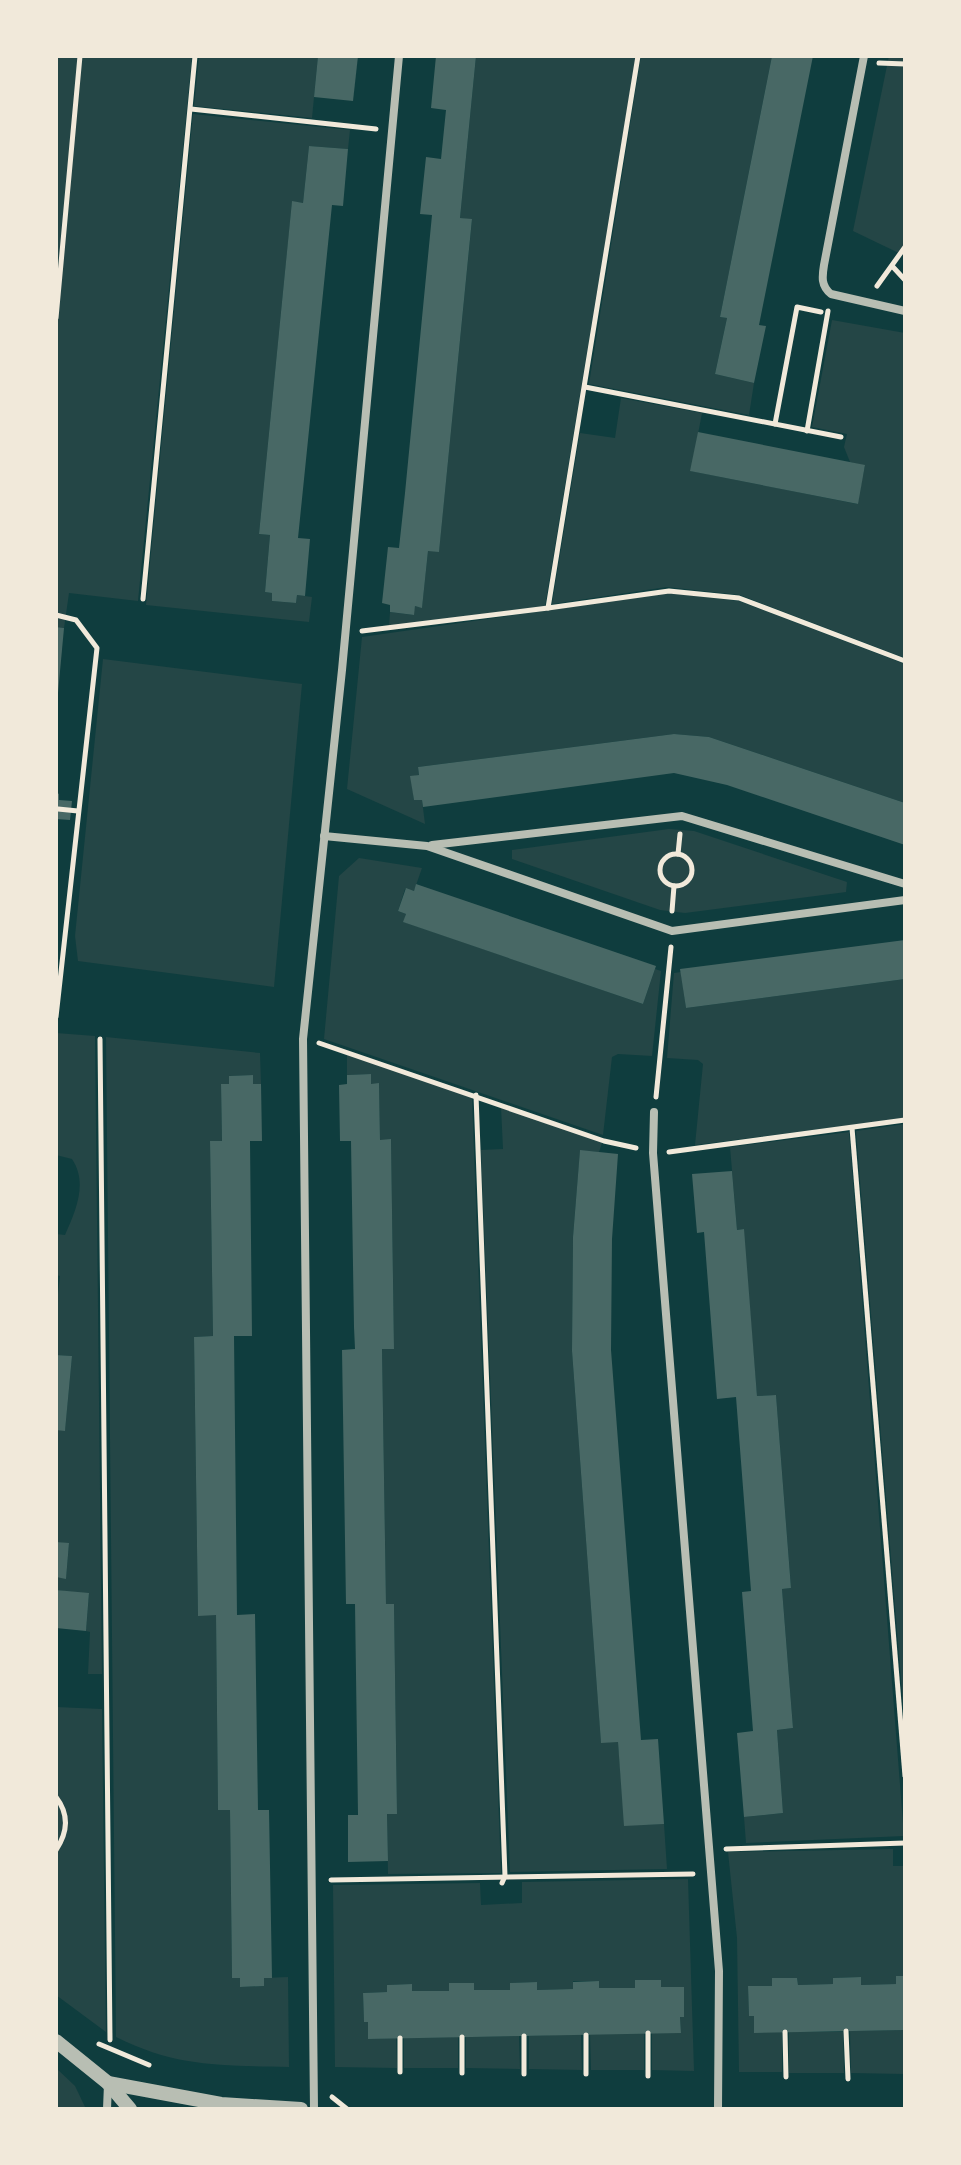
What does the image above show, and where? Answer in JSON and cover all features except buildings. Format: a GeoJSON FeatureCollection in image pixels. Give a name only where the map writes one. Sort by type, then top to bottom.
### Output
{"type":"FeatureCollection","features":[{"type":"Feature","properties":{"kind":"street"},"geometry":{"type":"LineString","coordinates":[[314,2109],[303,1039],[346,628],[399,56]]}},
{"type":"Feature","properties":{"kind":"street"},"geometry":{"type":"LineString","coordinates":[[864,56],[823,283],[831,294],[905,311]]}},
{"type":"Feature","properties":{"kind":"street"},"geometry":{"type":"LineString","coordinates":[[324,836],[427,846],[682,816],[905,884]]}},
{"type":"Feature","properties":{"kind":"street"},"geometry":{"type":"LineString","coordinates":[[427,846],[672,931],[905,900]]}},
{"type":"Feature","properties":{"kind":"street"},"geometry":{"type":"LineString","coordinates":[[654,1112],[653,1153],[719,1971],[718,2109]]}},
{"type":"Feature","properties":{"kind":"street"},"geometry":{"type":"LineString","coordinates":[[56,2041],[108,2083],[130,2109]]}},
{"type":"Feature","properties":{"kind":"street"},"geometry":{"type":"LineString","coordinates":[[107,2109],[108,2083]]}},
{"type":"Feature","properties":{"kind":"street"},"geometry":{"type":"LineString","coordinates":[[108,2083],[221,2104],[301,2109]]}},
{"type":"Feature","properties":{"kind":"path"},"geometry":{"type":"LineString","coordinates":[[56,318],[80,56]]}},
{"type":"Feature","properties":{"kind":"path"},"geometry":{"type":"LineString","coordinates":[[143,599],[195,56]]}},
{"type":"Feature","properties":{"kind":"path"},"geometry":{"type":"LineString","coordinates":[[548,608],[638,56]]}},
{"type":"Feature","properties":{"kind":"path"},"geometry":{"type":"LineString","coordinates":[[887,64],[905,64]]}},
{"type":"Feature","properties":{"kind":"path"},"geometry":{"type":"LineString","coordinates":[[191,109],[392,131]]}},
{"type":"Feature","properties":{"kind":"path"},"geometry":{"type":"LineString","coordinates":[[864,302],[905,247]]}},
{"type":"Feature","properties":{"kind":"path"},"geometry":{"type":"LineString","coordinates":[[893,267],[905,280]]}},
{"type":"Feature","properties":{"kind":"path"},"geometry":{"type":"LineString","coordinates":[[807,431],[831,294]]}},
{"type":"Feature","properties":{"kind":"path"},"geometry":{"type":"LineString","coordinates":[[775,424],[797,307],[827,314]]}},
{"type":"Feature","properties":{"kind":"path"},"geometry":{"type":"LineString","coordinates":[[585,387],[841,437]]}},
{"type":"Feature","properties":{"kind":"path"},"geometry":{"type":"LineString","coordinates":[[346,628],[358,628],[364,632],[669,591],[739,598],[905,661]]}},
{"type":"Feature","properties":{"kind":"path"},"geometry":{"type":"LineString","coordinates":[[56,615],[76,620],[97,648],[56,1017]]}},
{"type":"Feature","properties":{"kind":"path"},"geometry":{"type":"LineString","coordinates":[[58,809],[78,811]]}},
{"type":"Feature","properties":{"kind":"path"},"geometry":{"type":"LineString","coordinates":[[678,854],[681,829]]}},
{"type":"Feature","properties":{"kind":"path"},"geometry":{"type":"LineString","coordinates":[[678,854],[689,859],[692,874],[686,882],[674,886],[663,878],[660,868],[665,858],[678,854]]}},
{"type":"Feature","properties":{"kind":"path"},"geometry":{"type":"LineString","coordinates":[[672,912],[674,886]]}},
{"type":"Feature","properties":{"kind":"path"},"geometry":{"type":"LineString","coordinates":[[654,1112],[671,946]]}},
{"type":"Feature","properties":{"kind":"path"},"geometry":{"type":"LineString","coordinates":[[100,1039],[110,2040]]}},
{"type":"Feature","properties":{"kind":"path"},"geometry":{"type":"LineString","coordinates":[[329,1044],[604,1141],[653,1153],[905,1120]]}},
{"type":"Feature","properties":{"kind":"path"},"geometry":{"type":"LineString","coordinates":[[476,1095],[503,1880]]}},
{"type":"Feature","properties":{"kind":"path"},"geometry":{"type":"LineString","coordinates":[[852,1128],[905,1776]]}},
{"type":"Feature","properties":{"kind":"path"},"geometry":{"type":"LineString","coordinates":[[56,1797],[66,1816],[66,1829],[56,1850]]}},
{"type":"Feature","properties":{"kind":"path"},"geometry":{"type":"LineString","coordinates":[[312,1880],[503,1880],[689,1875],[711,1871],[724,1849],[905,1843]]}},
{"type":"Feature","properties":{"kind":"path"},"geometry":{"type":"LineString","coordinates":[[846,2031],[848,2079]]}},
{"type":"Feature","properties":{"kind":"path"},"geometry":{"type":"LineString","coordinates":[[785,2032],[786,2077]]}},
{"type":"Feature","properties":{"kind":"path"},"geometry":{"type":"LineString","coordinates":[[648,2033],[648,2076]]}},
{"type":"Feature","properties":{"kind":"path"},"geometry":{"type":"LineString","coordinates":[[586,2035],[586,2074]]}},
{"type":"Feature","properties":{"kind":"path"},"geometry":{"type":"LineString","coordinates":[[524,2036],[524,2074]]}},
{"type":"Feature","properties":{"kind":"path"},"geometry":{"type":"LineString","coordinates":[[462,2037],[462,2073]]}},
{"type":"Feature","properties":{"kind":"path"},"geometry":{"type":"LineString","coordinates":[[400,2038],[400,2072]]}},
{"type":"Feature","properties":{"kind":"path"},"geometry":{"type":"LineString","coordinates":[[92,2040],[159,2068]]}},
{"type":"Feature","properties":{"kind":"shaded area"},"geometry":{"type":"Polygon","coordinates":[[[56,56],[192,56],[138,601],[69,593],[64,628],[56,627],[56,56]]]}},
{"type":"Feature","properties":{"kind":"shaded area"},"geometry":{"type":"Polygon","coordinates":[[[199,56],[318,56],[312,118],[194,106],[199,56]]]}},
{"type":"Feature","properties":{"kind":"shaded area"},"geometry":{"type":"Polygon","coordinates":[[[476,56],[636,56],[545,606],[389,626],[390,612],[413,615],[415,606],[422,607],[428,551],[439,551],[472,220],[460,218],[476,56]]]}},
{"type":"Feature","properties":{"kind":"shaded area"},"geometry":{"type":"Polygon","coordinates":[[[641,56],[772,56],[720,317],[727,318],[715,374],[754,383],[749,415],[589,384],[641,56]]]}},
{"type":"Feature","properties":{"kind":"shaded area"},"geometry":{"type":"Polygon","coordinates":[[[889,56],[905,56],[905,256],[853,231],[889,56]]]}},
{"type":"Feature","properties":{"kind":"shaded area"},"geometry":{"type":"Polygon","coordinates":[[[193,114],[350,130],[348,149],[309,146],[303,203],[292,202],[259,534],[270,535],[265,592],[272,593],[272,601],[296,603],[297,595],[312,597],[309,622],[146,605],[193,114]]]}},
{"type":"Feature","properties":{"kind":"shaded area"},"geometry":{"type":"Polygon","coordinates":[[[832,320],[905,333],[905,658],[740,595],[667,587],[552,604],[580,433],[615,438],[621,398],[702,413],[691,471],[857,504],[865,466],[850,462],[844,447],[847,434],[812,427],[832,320]]]}},
{"type":"Feature","properties":{"kind":"shaded area"},"geometry":{"type":"Polygon","coordinates":[[[669,593],[739,601],[905,664],[905,803],[709,737],[674,734],[418,767],[419,775],[411,777],[414,800],[422,800],[425,824],[347,789],[362,637],[669,593]]]}},
{"type":"Feature","properties":{"kind":"shaded area"},"geometry":{"type":"Polygon","coordinates":[[[103,659],[302,684],[274,987],[78,961],[75,936],[103,659]]]}},
{"type":"Feature","properties":{"kind":"shaded area"},"geometry":{"type":"Polygon","coordinates":[[[669,829],[694,831],[847,882],[846,892],[685,913],[660,910],[512,859],[512,850],[669,829]]]}},
{"type":"Feature","properties":{"kind":"shaded area"},"geometry":{"type":"Polygon","coordinates":[[[359,858],[422,868],[414,891],[405,889],[398,911],[406,914],[404,922],[643,1004],[655,969],[661,971],[652,1056],[618,1054],[612,1057],[603,1135],[324,1039],[339,876],[359,858]]]}},
{"type":"Feature","properties":{"kind":"shaded area"},"geometry":{"type":"Polygon","coordinates":[[[681,972],[686,1008],[905,979],[905,1118],[695,1145],[703,1064],[698,1060],[667,1058],[674,973],[681,972]]]}},
{"type":"Feature","properties":{"kind":"shaded area"},"geometry":{"type":"Polygon","coordinates":[[[56,1033],[95,1036],[102,1674],[88,1674],[90,1632],[86,1631],[89,1594],[56,1590],[56,1577],[66,1578],[69,1544],[56,1542],[56,1430],[65,1430],[72,1356],[56,1355],[60,1276],[56,1275],[56,1234],[65,1235],[80,1187],[72,1159],[56,1155],[56,1033]]]}},
{"type":"Feature","properties":{"kind":"shaded area"},"geometry":{"type":"Polygon","coordinates":[[[106,1037],[260,1053],[261,1084],[253,1084],[253,1075],[229,1076],[229,1084],[221,1085],[222,1141],[210,1142],[213,1336],[194,1337],[198,1615],[216,1615],[218,1810],[230,1810],[232,1978],[240,1978],[240,1987],[264,1986],[264,1978],[288,1977],[289,2067],[180,2060],[116,2037],[106,1037]]]}},
{"type":"Feature","properties":{"kind":"shaded area"},"geometry":{"type":"Polygon","coordinates":[[[347,1054],[472,1097],[501,1873],[388,1874],[387,1814],[397,1813],[394,1605],[386,1604],[382,1349],[394,1348],[391,1140],[380,1140],[379,1084],[371,1084],[371,1074],[347,1075],[347,1054]]]}},
{"type":"Feature","properties":{"kind":"shaded area"},"geometry":{"type":"Polygon","coordinates":[[[501,1107],[602,1143],[599,1152],[580,1151],[573,1237],[572,1351],[601,1742],[618,1742],[625,1825],[664,1824],[667,1869],[510,1872],[481,1150],[503,1149],[501,1107]]]}},
{"type":"Feature","properties":{"kind":"shaded area"},"geometry":{"type":"Polygon","coordinates":[[[905,1124],[905,1728],[856,1131],[905,1124]]]}},
{"type":"Feature","properties":{"kind":"shaded area"},"geometry":{"type":"Polygon","coordinates":[[[849,1132],[904,1836],[746,1843],[744,1817],[783,1813],[777,1730],[793,1728],[782,1589],[791,1588],[776,1395],[757,1396],[743,1229],[737,1230],[730,1147],[849,1132]]]}},
{"type":"Feature","properties":{"kind":"shaded area"},"geometry":{"type":"Polygon","coordinates":[[[56,1707],[102,1709],[106,2032],[56,1995],[56,1707]]]}},
{"type":"Feature","properties":{"kind":"shaded area"},"geometry":{"type":"Polygon","coordinates":[[[893,1849],[893,1866],[905,1866],[905,1976],[896,1984],[861,1985],[860,1977],[833,1978],[833,1984],[798,1985],[797,1978],[772,1978],[772,1986],[748,1986],[749,2015],[754,2016],[754,2032],[782,2032],[782,2072],[739,2072],[737,1938],[728,1852],[893,1849]]]}},
{"type":"Feature","properties":{"kind":"shaded area"},"geometry":{"type":"Polygon","coordinates":[[[688,1879],[694,2071],[652,2070],[652,2033],[681,2033],[680,2017],[684,2016],[684,1987],[661,1987],[661,1980],[635,1980],[635,1988],[599,1988],[599,1981],[573,1981],[573,1989],[537,1990],[537,1982],[511,1983],[510,1990],[474,1990],[474,1983],[449,1991],[412,1991],[412,1984],[387,1985],[387,1992],[363,1993],[364,2021],[368,2022],[369,2039],[396,2038],[397,2068],[335,2067],[333,1885],[480,1883],[481,1905],[522,1903],[522,1882],[688,1879]]]}},
{"type":"Feature","properties":{"kind":"shaded area"},"geometry":{"type":"Polygon","coordinates":[[[905,2030],[905,2074],[851,2073],[850,2031],[905,2030]]]}},
{"type":"Feature","properties":{"kind":"shaded area"},"geometry":{"type":"Polygon","coordinates":[[[789,2032],[843,2032],[844,2073],[789,2073],[789,2032]]]}},
{"type":"Feature","properties":{"kind":"shaded area"},"geometry":{"type":"Polygon","coordinates":[[[644,2033],[644,2070],[591,2070],[590,2034],[644,2033]]]}},
{"type":"Feature","properties":{"kind":"shaded area"},"geometry":{"type":"Polygon","coordinates":[[[581,2034],[582,2070],[529,2069],[529,2036],[581,2034]]]}},
{"type":"Feature","properties":{"kind":"shaded area"},"geometry":{"type":"Polygon","coordinates":[[[519,2036],[520,2069],[466,2068],[466,2037],[519,2036]]]}},
{"type":"Feature","properties":{"kind":"shaded area"},"geometry":{"type":"Polygon","coordinates":[[[458,2037],[458,2068],[404,2068],[404,2038],[458,2037]]]}},
{"type":"Feature","properties":{"kind":"shaded area"},"geometry":{"type":"Polygon","coordinates":[[[56,2068],[75,2086],[86,2109],[56,2109],[56,2068]]]}}]}
